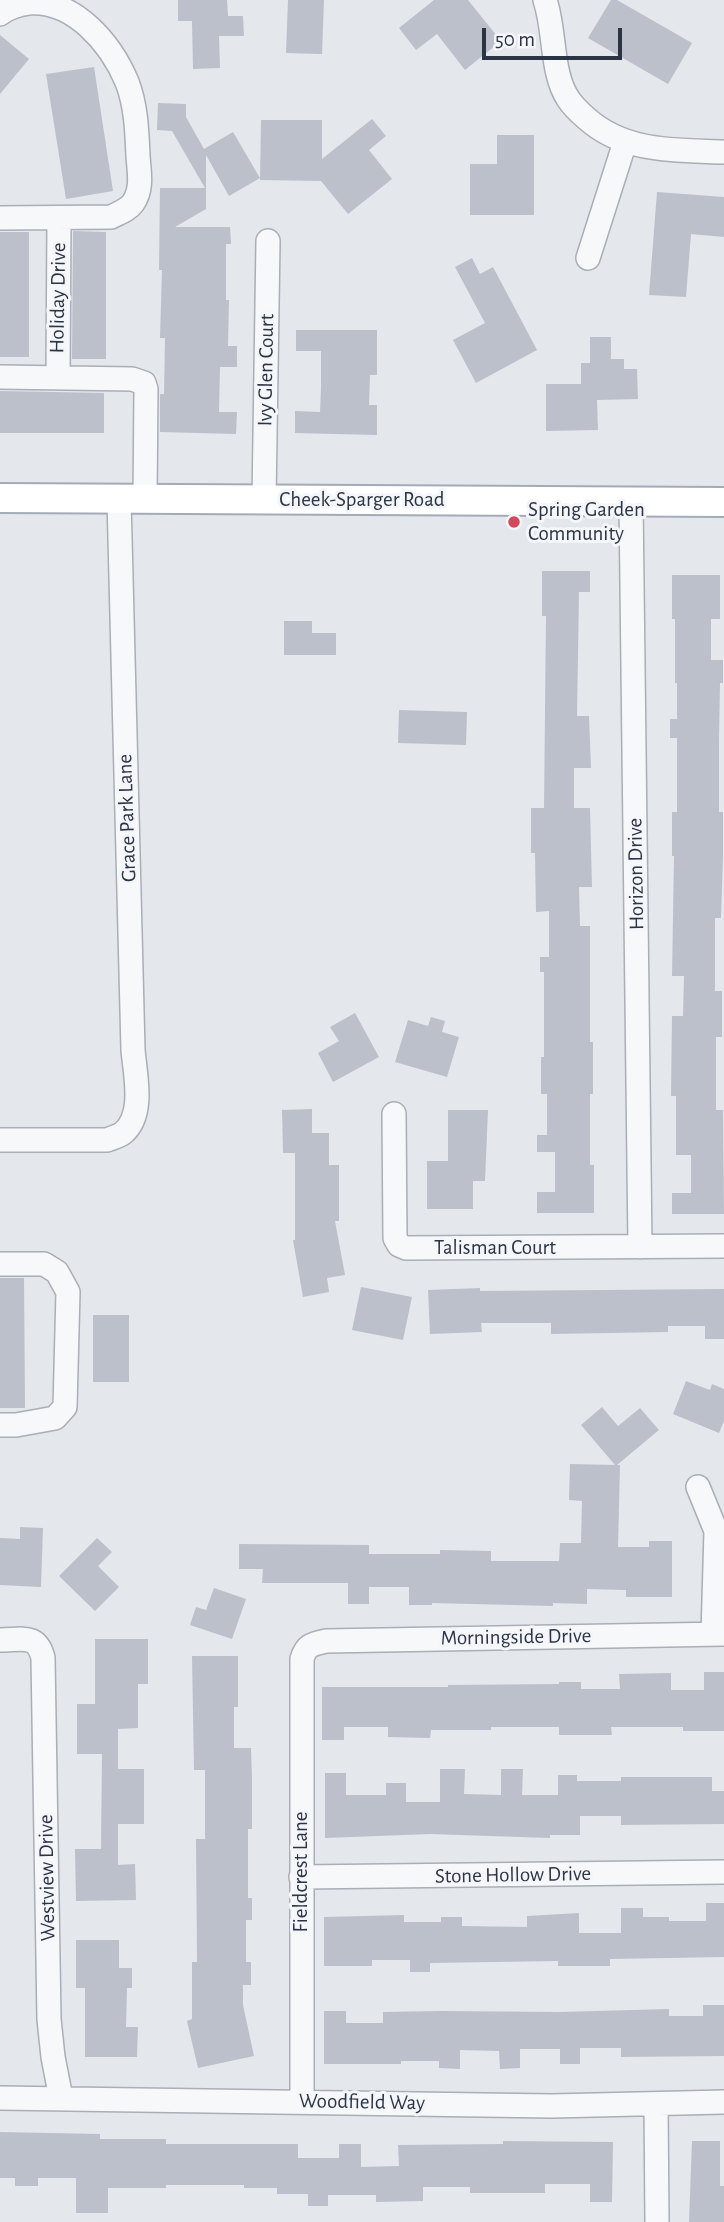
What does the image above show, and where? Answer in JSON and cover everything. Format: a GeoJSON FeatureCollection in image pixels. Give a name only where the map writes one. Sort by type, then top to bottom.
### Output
{"type":"FeatureCollection","features":[{"type":"Feature","properties":{"kind":"main road","name":"Cheek-Sparger Road"},"geometry":{"type":"LineString","coordinates":[[0,498],[724,502]]}},
{"type":"Feature","properties":{"kind":"street"},"geometry":{"type":"LineString","coordinates":[[545,0],[559,76],[570,104],[595,126],[625,142],[653,149],[724,152]]}},
{"type":"Feature","properties":{"kind":"street"},"geometry":{"type":"LineString","coordinates":[[0,14],[39,1],[70,10],[98,36],[126,81],[136,121],[140,181],[133,204],[111,216],[0,218]]}},
{"type":"Feature","properties":{"kind":"street"},"geometry":{"type":"LineString","coordinates":[[587,258],[625,142]]}},
{"type":"Feature","properties":{"kind":"street","name":"Holiday Drive"},"geometry":{"type":"LineString","coordinates":[[58,378],[59,218]]}},
{"type":"Feature","properties":{"kind":"street","name":"Ivy Glen Court"},"geometry":{"type":"LineString","coordinates":[[264,500],[268,241]]}},
{"type":"Feature","properties":{"kind":"street"},"geometry":{"type":"LineString","coordinates":[[0,377],[58,378]]}},
{"type":"Feature","properties":{"kind":"street","name":"Grace Park Lane"},"geometry":{"type":"LineString","coordinates":[[0,1140],[107,1140],[123,1133],[132,1122],[136,1104],[132,499],[146,389],[144,383],[132,379],[58,378]]}},
{"type":"Feature","properties":{"kind":"street","name":"Horizon Drive"},"geometry":{"type":"LineString","coordinates":[[631,502],[640,1247]]}},
{"type":"Feature","properties":{"kind":"street","name":"Talisman Court"},"geometry":{"type":"LineString","coordinates":[[394,1114],[395,1238],[399,1245],[406,1248],[724,1246]]}},
{"type":"Feature","properties":{"kind":"street"},"geometry":{"type":"LineString","coordinates":[[0,1264],[44,1264],[57,1272],[68,1292],[65,1407],[55,1418],[0,1425]]}},
{"type":"Feature","properties":{"kind":"street"},"geometry":{"type":"LineString","coordinates":[[698,1487],[716,1531],[718,1634]]}},
{"type":"Feature","properties":{"kind":"street","name":"Morningside Drive"},"geometry":{"type":"LineString","coordinates":[[309,1645],[326,1641],[718,1634]]}},
{"type":"Feature","properties":{"kind":"street","name":"Westview Drive"},"geometry":{"type":"LineString","coordinates":[[0,1640],[33,1640],[40,1646],[43,1658],[49,2019],[61,2098]]}},
{"type":"Feature","properties":{"kind":"street","name":"Fieldcrest Lane"},"geometry":{"type":"LineString","coordinates":[[302,2101],[302,1659],[304,1649],[309,1645]]}},
{"type":"Feature","properties":{"kind":"street","name":"Stone Hollow Drive"},"geometry":{"type":"LineString","coordinates":[[301,1877],[724,1872]]}},
{"type":"Feature","properties":{"kind":"street","name":"Woodfield Way"},"geometry":{"type":"LineString","coordinates":[[0,2098],[552,2106],[724,2102]]}},
{"type":"Feature","properties":{"kind":"street"},"geometry":{"type":"LineString","coordinates":[[656,2104],[657,2222]]}},
{"type":"Feature","properties":{"kind":"building"},"geometry":{"type":"Polygon","coordinates":[[[178,0],[227,0],[228,16],[243,16],[244,36],[219,36],[220,68],[193,69],[192,21],[178,21],[178,0]]]}},
{"type":"Feature","properties":{"kind":"building"},"geometry":{"type":"Polygon","coordinates":[[[288,0],[324,0],[322,54],[286,53],[288,0]]]}},
{"type":"Feature","properties":{"kind":"building"},"geometry":{"type":"Polygon","coordinates":[[[434,0],[468,0],[501,41],[465,70],[437,34],[416,50],[399,28],[434,0]]]}},
{"type":"Feature","properties":{"kind":"building"},"geometry":{"type":"Polygon","coordinates":[[[611,0],[617,0],[692,43],[668,84],[588,38],[611,0]]]}},
{"type":"Feature","properties":{"kind":"building"},"geometry":{"type":"Polygon","coordinates":[[[0,35],[29,59],[0,94],[0,35]]]}},
{"type":"Feature","properties":{"kind":"building"},"geometry":{"type":"Polygon","coordinates":[[[94,67],[113,191],[66,199],[46,74],[94,67]]]}},
{"type":"Feature","properties":{"kind":"building"},"geometry":{"type":"Polygon","coordinates":[[[158,103],[186,104],[186,117],[204,149],[233,132],[260,178],[229,196],[206,155],[206,209],[175,227],[230,227],[231,244],[226,244],[228,346],[237,346],[237,367],[220,367],[219,412],[237,412],[236,434],[160,432],[165,338],[160,338],[160,188],[205,188],[172,131],[157,130],[158,103]]]}},
{"type":"Feature","properties":{"kind":"building"},"geometry":{"type":"Polygon","coordinates":[[[372,119],[386,136],[369,150],[392,179],[348,214],[321,181],[260,180],[261,120],[322,120],[322,159],[372,119]]]}},
{"type":"Feature","properties":{"kind":"building"},"geometry":{"type":"Polygon","coordinates":[[[497,135],[534,135],[534,215],[470,215],[470,164],[497,164],[497,135]]]}},
{"type":"Feature","properties":{"kind":"building"},"geometry":{"type":"Polygon","coordinates":[[[657,192],[724,197],[724,237],[691,234],[686,297],[649,295],[657,192]]]}},
{"type":"Feature","properties":{"kind":"building"},"geometry":{"type":"Polygon","coordinates":[[[73,231],[106,232],[106,359],[72,359],[73,231]]]}},
{"type":"Feature","properties":{"kind":"building"},"geometry":{"type":"Polygon","coordinates":[[[0,232],[29,232],[29,357],[0,357],[0,232]]]}},
{"type":"Feature","properties":{"kind":"building"},"geometry":{"type":"Polygon","coordinates":[[[472,258],[480,274],[493,267],[537,350],[476,383],[453,340],[485,323],[455,267],[472,258]]]}},
{"type":"Feature","properties":{"kind":"building"},"geometry":{"type":"Polygon","coordinates":[[[296,330],[377,330],[377,375],[370,375],[369,405],[377,405],[377,435],[295,433],[295,411],[320,412],[321,388],[321,351],[296,351],[296,330]]]}},
{"type":"Feature","properties":{"kind":"building"},"geometry":{"type":"Polygon","coordinates":[[[590,337],[611,337],[611,359],[624,359],[624,369],[637,369],[638,399],[597,400],[598,430],[546,431],[546,384],[581,384],[581,363],[590,363],[590,337]]]}},
{"type":"Feature","properties":{"kind":"building"},"geometry":{"type":"Polygon","coordinates":[[[0,391],[104,393],[104,433],[0,433],[0,391]]]}},
{"type":"Feature","properties":{"kind":"building"},"geometry":{"type":"Polygon","coordinates":[[[542,571],[590,571],[590,592],[579,592],[577,716],[589,716],[591,768],[574,768],[574,808],[590,808],[592,887],[579,887],[580,926],[590,926],[593,1094],[590,1094],[590,1165],[594,1165],[594,1213],[537,1213],[537,1192],[555,1192],[555,1152],[537,1152],[537,1135],[547,1135],[547,1094],[541,1094],[544,972],[540,972],[540,957],[549,957],[549,911],[536,912],[535,853],[531,853],[531,808],[544,808],[546,616],[542,616],[542,571]]]}},
{"type":"Feature","properties":{"kind":"building"},"geometry":{"type":"Polygon","coordinates":[[[672,575],[720,575],[720,619],[711,619],[711,660],[723,660],[723,683],[720,683],[719,812],[723,812],[723,856],[721,918],[715,918],[715,991],[722,991],[722,1037],[716,1037],[716,1110],[723,1110],[724,1214],[672,1214],[672,1193],[691,1193],[691,1155],[676,1155],[676,1096],[671,1096],[672,1016],[683,1016],[684,976],[672,976],[672,812],[677,812],[677,738],[670,738],[670,719],[677,719],[677,683],[672,575]]]}},
{"type":"Feature","properties":{"kind":"building"},"geometry":{"type":"Polygon","coordinates":[[[284,621],[312,621],[312,633],[336,633],[336,655],[284,655],[284,621]]]}},
{"type":"Feature","properties":{"kind":"building"},"geometry":{"type":"Polygon","coordinates":[[[399,710],[467,712],[466,745],[398,743],[399,710]]]}},
{"type":"Feature","properties":{"kind":"building"},"geometry":{"type":"Polygon","coordinates":[[[355,1013],[379,1057],[333,1082],[318,1053],[339,1041],[330,1027],[355,1013]]]}},
{"type":"Feature","properties":{"kind":"building"},"geometry":{"type":"Polygon","coordinates":[[[431,1017],[445,1021],[442,1032],[459,1037],[447,1077],[395,1062],[408,1020],[428,1026],[431,1017]]]}},
{"type":"Feature","properties":{"kind":"building"},"geometry":{"type":"Polygon","coordinates":[[[312,1109],[312,1133],[329,1133],[329,1165],[339,1165],[339,1221],[335,1221],[345,1275],[327,1278],[329,1292],[303,1297],[293,1240],[295,1153],[283,1153],[282,1110],[312,1109]]]}},
{"type":"Feature","properties":{"kind":"building"},"geometry":{"type":"Polygon","coordinates":[[[448,1110],[488,1110],[485,1181],[473,1181],[473,1209],[427,1209],[427,1161],[448,1161],[448,1110]]]}},
{"type":"Feature","properties":{"kind":"building"},"geometry":{"type":"Polygon","coordinates":[[[0,1278],[24,1278],[25,1408],[0,1408],[0,1278]]]}},
{"type":"Feature","properties":{"kind":"building"},"geometry":{"type":"Polygon","coordinates":[[[361,1287],[412,1297],[403,1340],[352,1330],[361,1287]]]}},
{"type":"Feature","properties":{"kind":"building"},"geometry":{"type":"Polygon","coordinates":[[[480,1288],[480,1291],[724,1289],[724,1339],[705,1339],[705,1326],[668,1326],[668,1332],[551,1334],[551,1323],[481,1323],[482,1332],[430,1334],[428,1290],[480,1288]]]}},
{"type":"Feature","properties":{"kind":"building"},"geometry":{"type":"Polygon","coordinates":[[[93,1315],[129,1315],[129,1382],[93,1382],[93,1315]]]}},
{"type":"Feature","properties":{"kind":"building"},"geometry":{"type":"Polygon","coordinates":[[[686,1381],[710,1390],[712,1384],[724,1389],[724,1421],[719,1433],[673,1414],[686,1381]]]}},
{"type":"Feature","properties":{"kind":"building"},"geometry":{"type":"Polygon","coordinates":[[[602,1407],[618,1426],[640,1408],[659,1430],[617,1465],[620,1465],[618,1547],[649,1547],[649,1541],[672,1541],[672,1597],[626,1597],[626,1590],[587,1589],[587,1604],[409,1605],[409,1587],[369,1587],[369,1604],[348,1604],[348,1583],[262,1583],[263,1569],[239,1569],[239,1544],[369,1545],[369,1554],[440,1554],[440,1550],[491,1551],[491,1561],[559,1561],[560,1543],[581,1543],[582,1501],[569,1500],[570,1464],[615,1465],[581,1425],[602,1407]]]}},
{"type":"Feature","properties":{"kind":"building"},"geometry":{"type":"Polygon","coordinates":[[[20,1527],[43,1528],[41,1587],[0,1585],[0,1538],[20,1539],[20,1527]]]}},
{"type":"Feature","properties":{"kind":"building"},"geometry":{"type":"Polygon","coordinates":[[[97,1538],[112,1552],[98,1566],[119,1587],[95,1611],[59,1576],[97,1538]]]}},
{"type":"Feature","properties":{"kind":"building"},"geometry":{"type":"Polygon","coordinates":[[[214,1588],[246,1599],[232,1639],[190,1625],[196,1607],[206,1610],[214,1588]]]}},
{"type":"Feature","properties":{"kind":"building"},"geometry":{"type":"Polygon","coordinates":[[[95,1639],[148,1639],[148,1684],[138,1684],[138,1728],[118,1729],[118,1769],[144,1769],[144,1824],[118,1824],[118,1865],[135,1864],[136,1900],[76,1901],[75,1849],[101,1849],[102,1754],[77,1754],[77,1704],[95,1704],[95,1639]]]}},
{"type":"Feature","properties":{"kind":"building"},"geometry":{"type":"Polygon","coordinates":[[[192,1656],[238,1656],[238,1707],[234,1707],[234,1748],[251,1748],[252,1778],[252,1829],[248,1829],[248,1898],[252,1898],[252,1920],[246,1920],[246,1962],[251,1962],[251,1985],[243,1985],[243,2005],[254,2056],[198,2068],[187,2021],[192,2019],[192,1962],[197,1962],[196,1839],[205,1839],[205,1770],[194,1770],[192,1656]]]}},
{"type":"Feature","properties":{"kind":"building"},"geometry":{"type":"Polygon","coordinates":[[[704,1672],[724,1672],[724,1731],[683,1731],[683,1727],[611,1727],[612,1735],[559,1735],[559,1727],[491,1727],[491,1730],[431,1730],[430,1738],[388,1737],[388,1727],[344,1727],[344,1740],[322,1740],[322,1687],[448,1687],[581,1682],[581,1689],[620,1689],[619,1674],[671,1673],[671,1690],[704,1690],[704,1672]]]}},
{"type":"Feature","properties":{"kind":"building"},"geometry":{"type":"Polygon","coordinates":[[[440,1769],[465,1769],[464,1794],[501,1795],[501,1769],[523,1769],[522,1795],[558,1795],[558,1775],[577,1775],[577,1781],[621,1781],[621,1777],[712,1777],[712,1791],[724,1791],[724,1824],[621,1825],[621,1816],[580,1816],[580,1835],[550,1835],[550,1838],[430,1834],[325,1838],[325,1773],[346,1773],[346,1795],[386,1795],[386,1783],[406,1783],[406,1802],[440,1802],[440,1769]]]}},
{"type":"Feature","properties":{"kind":"building"},"geometry":{"type":"Polygon","coordinates":[[[706,1903],[724,1903],[724,1957],[610,1959],[610,1966],[558,1966],[558,1961],[430,1963],[430,1972],[410,1972],[410,1960],[372,1960],[372,1966],[324,1966],[324,1917],[404,1915],[404,1922],[441,1922],[441,1917],[462,1917],[462,1926],[527,1927],[527,1916],[579,1913],[579,1933],[621,1933],[621,1908],[643,1908],[643,1917],[669,1917],[669,1921],[706,1921],[706,1903]]]}},
{"type":"Feature","properties":{"kind":"building"},"geometry":{"type":"Polygon","coordinates":[[[76,1940],[119,1940],[119,1968],[132,1968],[132,1988],[127,1988],[126,2027],[138,2027],[137,2057],[85,2057],[85,1988],[76,1988],[76,1940]]]}},
{"type":"Feature","properties":{"kind":"building"},"geometry":{"type":"Polygon","coordinates":[[[703,2005],[724,2005],[724,2056],[621,2057],[621,2048],[580,2048],[580,2064],[560,2064],[560,2049],[520,2049],[520,2068],[500,2069],[499,2051],[460,2050],[460,2069],[439,2068],[439,2061],[324,2064],[324,2011],[346,2011],[346,2023],[383,2023],[383,2012],[669,2009],[669,2016],[703,2016],[703,2005]]]}},
{"type":"Feature","properties":{"kind":"building"},"geometry":{"type":"Polygon","coordinates":[[[0,2132],[100,2134],[100,2139],[166,2139],[166,2144],[298,2144],[298,2158],[339,2158],[339,2144],[361,2144],[361,2167],[399,2166],[398,2145],[503,2144],[503,2141],[613,2142],[612,2202],[590,2202],[590,2184],[545,2184],[545,2193],[470,2193],[470,2187],[423,2187],[423,2201],[376,2202],[376,2195],[328,2195],[328,2206],[308,2206],[308,2194],[277,2194],[277,2188],[244,2188],[244,2185],[166,2185],[166,2188],[108,2188],[108,2213],[76,2213],[76,2178],[38,2178],[38,2186],[15,2186],[15,2178],[0,2178],[0,2132]]]}},
{"type":"Feature","properties":{"kind":"building"},"geometry":{"type":"Polygon","coordinates":[[[692,2141],[720,2141],[720,2186],[724,2186],[724,2222],[689,2222],[692,2141]]]}},
{"type":"Feature","properties":{"kind":"place","name":"Spring Garden Community"},"geometry":{"type":"Point","coordinates":[514,522]}}]}
